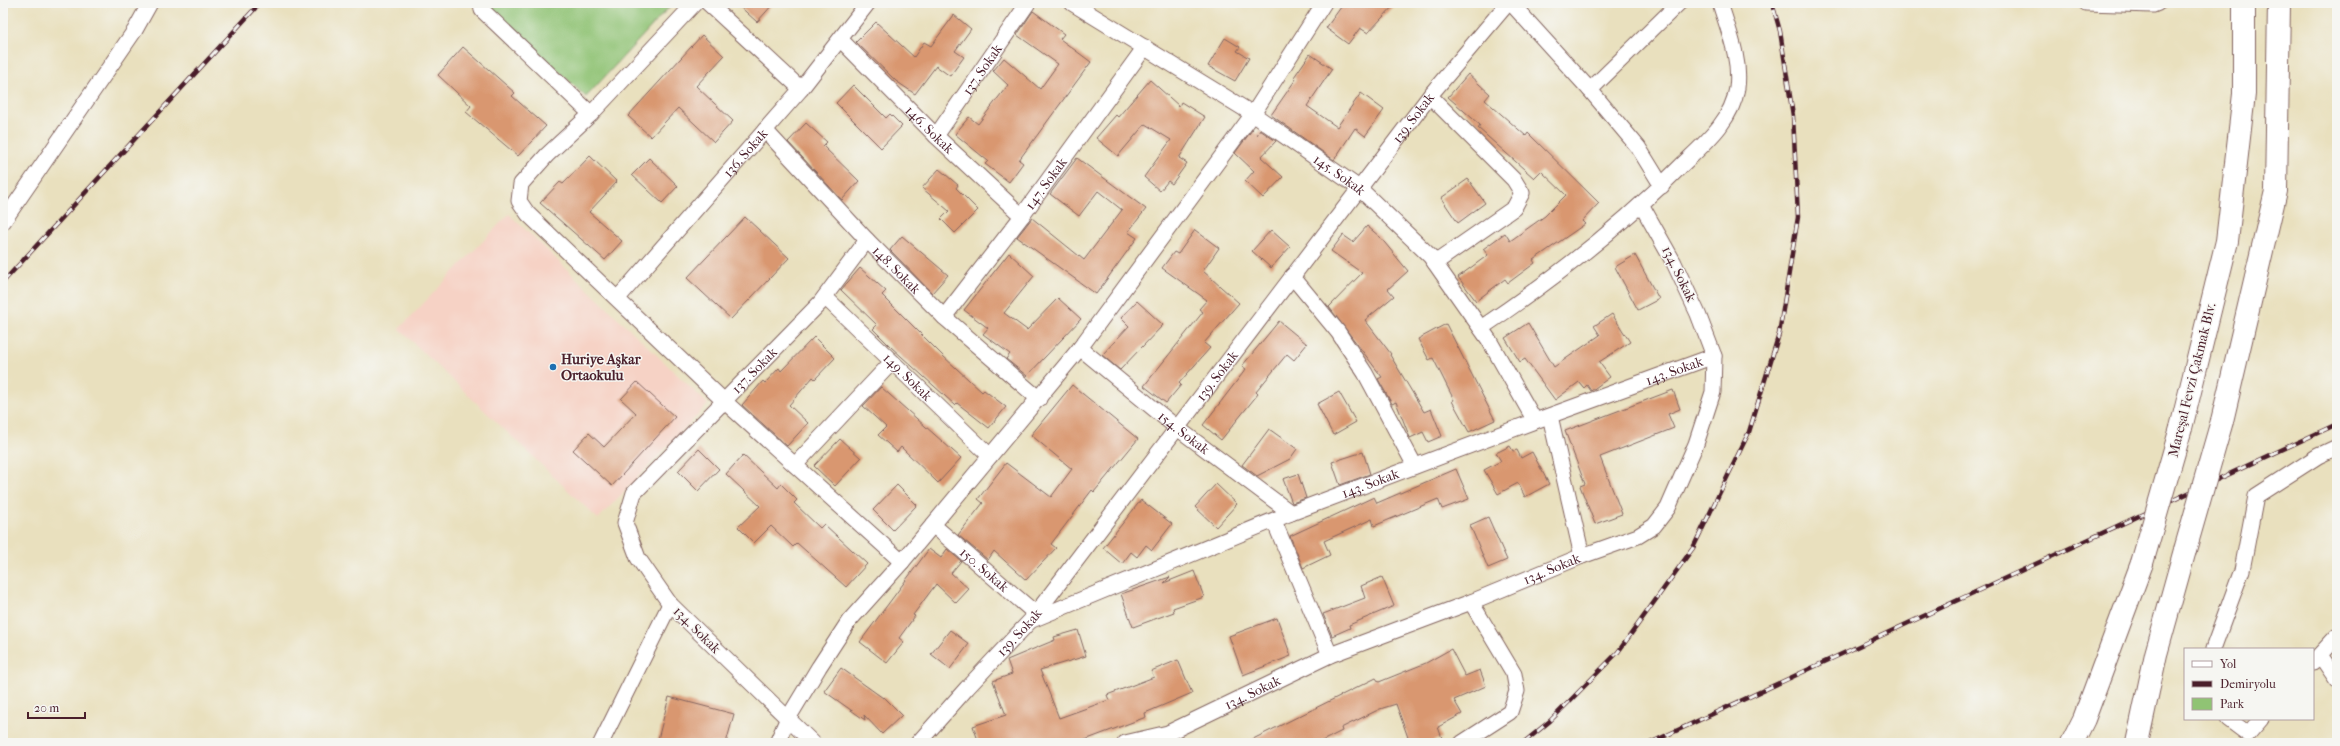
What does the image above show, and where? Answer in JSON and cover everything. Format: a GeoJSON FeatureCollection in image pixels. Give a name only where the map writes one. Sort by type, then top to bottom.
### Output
{"type":"FeatureCollection","features":[{"type":"Feature","properties":{"kind":"main road","name":"Mareşal Fevzi Çakmak Blv."},"geometry":{"type":"LineString","coordinates":[[2072,743],[2084,719],[2142,563],[2181,428],[2227,241],[2244,94],[2244,3]]}},
{"type":"Feature","properties":{"kind":"main road"},"geometry":{"type":"LineString","coordinates":[[2137,743],[2156,654],[2222,421],[2276,191],[2279,3]]}},
{"type":"Feature","properties":{"kind":"street"},"geometry":{"type":"LineString","coordinates":[[3,222],[135,30],[150,3]]}},
{"type":"Feature","properties":{"kind":"street"},"geometry":{"type":"LineString","coordinates":[[480,3],[482,10],[591,114]]}},
{"type":"Feature","properties":{"kind":"street"},"geometry":{"type":"LineString","coordinates":[[695,3],[591,114],[547,155],[521,184],[519,201],[528,214],[618,298],[724,401],[902,562]]}},
{"type":"Feature","properties":{"kind":"street"},"geometry":{"type":"LineString","coordinates":[[708,3],[801,89]]}},
{"type":"Feature","properties":{"kind":"street","name":"136. Sokak"},"geometry":{"type":"LineString","coordinates":[[618,298],[801,89],[841,40],[868,3]]}},
{"type":"Feature","properties":{"kind":"street","name":"137. Sokak"},"geometry":{"type":"LineString","coordinates":[[936,136],[1028,3]]}},
{"type":"Feature","properties":{"kind":"street","name":"145. Sokak"},"geometry":{"type":"LineString","coordinates":[[1072,3],[1253,114],[1359,188],[1436,263],[1481,328],[1535,421]]}},
{"type":"Feature","properties":{"kind":"street"},"geometry":{"type":"LineString","coordinates":[[1510,3],[1590,90],[1638,146],[1662,186]]}},
{"type":"Feature","properties":{"kind":"street","name":"139. Sokak"},"geometry":{"type":"LineString","coordinates":[[918,743],[967,688],[1034,617],[1176,427],[1430,96],[1510,3]]}},
{"type":"Feature","properties":{"kind":"street"},"geometry":{"type":"LineString","coordinates":[[1590,90],[1678,3]]}},
{"type":"Feature","properties":{"kind":"street"},"geometry":{"type":"LineString","coordinates":[[1481,328],[1545,285],[1642,206],[1719,129],[1734,101],[1737,88],[1738,63],[1720,3]]}},
{"type":"Feature","properties":{"kind":"street"},"geometry":{"type":"LineString","coordinates":[[2086,3],[2153,5],[2158,3]]}},
{"type":"Feature","properties":{"kind":"street"},"geometry":{"type":"LineString","coordinates":[[777,743],[788,720],[819,667],[849,621],[902,562],[1080,348],[1253,114],[1321,4]]}},
{"type":"Feature","properties":{"kind":"street","name":"146. Sokak"},"geometry":{"type":"LineString","coordinates":[[841,40],[936,136],[1022,216]]}},
{"type":"Feature","properties":{"kind":"street","name":"147. Sokak"},"geometry":{"type":"LineString","coordinates":[[944,316],[1022,216],[1145,47]]}},
{"type":"Feature","properties":{"kind":"street"},"geometry":{"type":"LineString","coordinates":[[1430,96],[1514,180],[1522,193],[1514,208],[1436,263]]}},
{"type":"Feature","properties":{"kind":"street","name":"148. Sokak"},"geometry":{"type":"LineString","coordinates":[[765,130],[867,240],[944,316],[1039,399]]}},
{"type":"Feature","properties":{"kind":"street","name":"134. Sokak"},"geometry":{"type":"LineString","coordinates":[[1124,743],[1171,738],[1330,655],[1471,602],[1582,556],[1638,536],[1654,526],[1661,519],[1696,444],[1713,392],[1714,356],[1698,314],[1674,263],[1642,206]]}},
{"type":"Feature","properties":{"kind":"street","name":"137. Sokak"},"geometry":{"type":"LineString","coordinates":[[634,493],[825,297],[867,240]]}},
{"type":"Feature","properties":{"kind":"street"},"geometry":{"type":"LineString","coordinates":[[1292,276],[1338,332],[1365,373],[1414,466]]}},
{"type":"Feature","properties":{"kind":"street","name":"149. Sokak"},"geometry":{"type":"LineString","coordinates":[[825,297],[990,456]]}},
{"type":"Feature","properties":{"kind":"street","name":"154. Sokak"},"geometry":{"type":"LineString","coordinates":[[1080,348],[1176,427],[1291,514]]}},
{"type":"Feature","properties":{"kind":"street","name":"143. Sokak"},"geometry":{"type":"LineString","coordinates":[[1034,617],[1414,466],[1714,356]]}},
{"type":"Feature","properties":{"kind":"street"},"geometry":{"type":"LineString","coordinates":[[795,465],[892,362]]}},
{"type":"Feature","properties":{"kind":"street"},"geometry":{"type":"LineString","coordinates":[[1550,416],[1582,556]]}},
{"type":"Feature","properties":{"kind":"street"},"geometry":{"type":"LineString","coordinates":[[2213,648],[2242,570],[2256,496],[2318,456],[2337,447]]}},
{"type":"Feature","properties":{"kind":"street","name":"134. Sokak"},"geometry":{"type":"LineString","coordinates":[[634,493],[625,523],[638,558],[670,604],[813,743]]}},
{"type":"Feature","properties":{"kind":"street"},"geometry":{"type":"LineString","coordinates":[[1274,521],[1330,655]]}},
{"type":"Feature","properties":{"kind":"street","name":"150. Sokak"},"geometry":{"type":"LineString","coordinates":[[933,525],[1034,617]]}},
{"type":"Feature","properties":{"kind":"street"},"geometry":{"type":"LineString","coordinates":[[1462,743],[1510,712],[1517,691],[1514,674],[1471,602]]}},
{"type":"Feature","properties":{"kind":"street"},"geometry":{"type":"LineString","coordinates":[[601,743],[670,604]]}},
{"type":"Feature","properties":{"kind":"street"},"geometry":{"type":"LineString","coordinates":[[2337,636],[2316,659],[2337,680]]}},
{"type":"Feature","properties":{"kind":"street"},"geometry":{"type":"LineString","coordinates":[[2229,720],[2248,734],[2260,720]]}},
{"type":"Feature","properties":{"kind":"shaded area","name":"Huriye Aşkar Ortaokulu"},"geometry":{"type":"Polygon","coordinates":[[[509,214],[708,404],[598,519],[399,329],[509,214]]]}},
{"type":"Feature","properties":{"kind":"green space"},"geometry":{"type":"Polygon","coordinates":[[[491,3],[673,3],[586,97],[489,6],[491,3]]]}},
{"type":"Feature","properties":{"kind":"building"},"geometry":{"type":"Polygon","coordinates":[[[736,3],[774,3],[757,22],[736,3]]]}},
{"type":"Feature","properties":{"kind":"building"},"geometry":{"type":"Polygon","coordinates":[[[1344,3],[1396,3],[1368,33],[1360,28],[1348,44],[1326,28],[1344,3]]]}},
{"type":"Feature","properties":{"kind":"building"},"geometry":{"type":"Polygon","coordinates":[[[1033,11],[1064,34],[1060,39],[1091,62],[1019,160],[1023,163],[1009,182],[985,164],[988,161],[955,134],[969,117],[978,124],[1008,85],[993,71],[1004,58],[1040,89],[1058,64],[1017,35],[1033,11]]]}},
{"type":"Feature","properties":{"kind":"building"},"geometry":{"type":"Polygon","coordinates":[[[954,15],[971,29],[955,51],[964,57],[950,76],[936,66],[915,94],[896,81],[856,42],[876,22],[914,57],[924,42],[931,46],[954,15]]]}},
{"type":"Feature","properties":{"kind":"building"},"geometry":{"type":"Polygon","coordinates":[[[702,35],[724,56],[696,86],[733,121],[714,142],[678,108],[651,137],[628,116],[702,35]]]}},
{"type":"Feature","properties":{"kind":"building"},"geometry":{"type":"Polygon","coordinates":[[[1225,38],[1240,47],[1237,51],[1249,58],[1235,81],[1208,66],[1225,38]]]}},
{"type":"Feature","properties":{"kind":"building"},"geometry":{"type":"Polygon","coordinates":[[[463,47],[515,93],[512,96],[546,126],[518,156],[466,112],[471,106],[438,75],[463,47]]]}},
{"type":"Feature","properties":{"kind":"building"},"geometry":{"type":"Polygon","coordinates":[[[1310,54],[1332,69],[1307,106],[1337,127],[1361,93],[1384,110],[1365,136],[1355,128],[1334,160],[1271,115],[1296,79],[1294,77],[1310,54]]]}},
{"type":"Feature","properties":{"kind":"building"},"geometry":{"type":"Polygon","coordinates":[[[1468,74],[1490,94],[1485,100],[1526,136],[1528,133],[1599,203],[1582,221],[1585,224],[1533,260],[1535,263],[1508,283],[1505,279],[1476,301],[1458,277],[1488,255],[1483,249],[1505,233],[1510,241],[1545,216],[1566,195],[1541,171],[1534,178],[1478,128],[1480,125],[1448,97],[1468,74]]]}},
{"type":"Feature","properties":{"kind":"building"},"geometry":{"type":"Polygon","coordinates":[[[1150,80],[1179,106],[1181,102],[1205,117],[1179,158],[1187,163],[1172,184],[1168,181],[1160,191],[1144,177],[1171,140],[1145,124],[1118,156],[1096,138],[1116,115],[1118,117],[1150,80]]]}},
{"type":"Feature","properties":{"kind":"building"},"geometry":{"type":"Polygon","coordinates":[[[853,85],[886,118],[890,114],[902,126],[881,148],[836,103],[853,85]]]}},
{"type":"Feature","properties":{"kind":"building"},"geometry":{"type":"Polygon","coordinates":[[[806,123],[827,142],[823,146],[859,181],[842,200],[788,142],[806,123]]]}},
{"type":"Feature","properties":{"kind":"building"},"geometry":{"type":"Polygon","coordinates":[[[1252,130],[1257,135],[1260,130],[1276,141],[1261,157],[1283,177],[1263,198],[1245,181],[1254,171],[1235,153],[1252,130]]]}},
{"type":"Feature","properties":{"kind":"building"},"geometry":{"type":"Polygon","coordinates":[[[590,156],[617,182],[589,212],[622,241],[605,260],[540,203],[560,182],[563,184],[590,156]]]}},
{"type":"Feature","properties":{"kind":"building"},"geometry":{"type":"Polygon","coordinates":[[[649,158],[678,186],[662,203],[632,175],[649,158]]]}},
{"type":"Feature","properties":{"kind":"building"},"geometry":{"type":"Polygon","coordinates":[[[1077,158],[1146,209],[1128,232],[1137,238],[1096,294],[1017,237],[1032,218],[1084,260],[1122,210],[1098,191],[1079,216],[1050,194],[1077,158]]]}},
{"type":"Feature","properties":{"kind":"building"},"geometry":{"type":"Polygon","coordinates":[[[939,169],[958,185],[956,188],[978,210],[955,233],[941,219],[949,211],[922,188],[939,169]]]}},
{"type":"Feature","properties":{"kind":"building"},"geometry":{"type":"Polygon","coordinates":[[[1468,179],[1485,203],[1458,223],[1441,198],[1468,179]]]}},
{"type":"Feature","properties":{"kind":"building"},"geometry":{"type":"Polygon","coordinates":[[[745,217],[789,258],[731,319],[687,278],[745,217]]]}},
{"type":"Feature","properties":{"kind":"building"},"geometry":{"type":"Polygon","coordinates":[[[1367,226],[1380,237],[1408,271],[1388,289],[1394,296],[1365,320],[1391,354],[1390,355],[1424,412],[1431,409],[1442,436],[1428,442],[1423,432],[1410,438],[1396,402],[1392,404],[1378,379],[1382,377],[1329,307],[1362,273],[1331,251],[1343,235],[1353,242],[1367,226]]]}},
{"type":"Feature","properties":{"kind":"building"},"geometry":{"type":"Polygon","coordinates":[[[1195,230],[1219,248],[1203,271],[1239,303],[1204,343],[1210,348],[1179,383],[1181,385],[1166,403],[1144,386],[1203,312],[1199,309],[1207,300],[1162,268],[1174,252],[1178,254],[1195,230]]]}},
{"type":"Feature","properties":{"kind":"building"},"geometry":{"type":"Polygon","coordinates":[[[1271,230],[1290,247],[1271,268],[1252,251],[1271,230]]]}},
{"type":"Feature","properties":{"kind":"building"},"geometry":{"type":"Polygon","coordinates":[[[902,236],[948,275],[932,293],[890,250],[902,236]]]}},
{"type":"Feature","properties":{"kind":"building"},"geometry":{"type":"Polygon","coordinates":[[[1009,253],[1034,276],[1004,313],[1027,330],[1058,298],[1081,319],[1027,376],[1006,359],[1010,354],[983,334],[988,328],[964,310],[1009,253]]]}},
{"type":"Feature","properties":{"kind":"building"},"geometry":{"type":"Polygon","coordinates":[[[1635,255],[1659,299],[1638,310],[1615,267],[1635,255]]]}},
{"type":"Feature","properties":{"kind":"building"},"geometry":{"type":"Polygon","coordinates":[[[860,268],[886,291],[882,295],[943,356],[982,392],[984,390],[1006,407],[989,428],[957,403],[955,405],[891,347],[873,329],[877,325],[841,290],[860,268]]]}},
{"type":"Feature","properties":{"kind":"building"},"geometry":{"type":"Polygon","coordinates":[[[1137,301],[1163,325],[1120,370],[1102,355],[1129,326],[1121,318],[1137,301]]]}},
{"type":"Feature","properties":{"kind":"building"},"geometry":{"type":"Polygon","coordinates":[[[1612,314],[1630,342],[1599,362],[1610,377],[1591,391],[1587,385],[1584,388],[1579,382],[1555,400],[1525,359],[1520,362],[1505,338],[1528,323],[1554,367],[1600,335],[1594,326],[1612,314]]]}},
{"type":"Feature","properties":{"kind":"building"},"geometry":{"type":"Polygon","coordinates":[[[1279,321],[1307,344],[1294,360],[1287,354],[1256,392],[1258,394],[1221,440],[1203,425],[1246,369],[1242,366],[1279,321]]]}},
{"type":"Feature","properties":{"kind":"building"},"geometry":{"type":"Polygon","coordinates":[[[1446,324],[1495,420],[1469,432],[1452,401],[1454,400],[1433,358],[1429,360],[1418,339],[1446,324]]]}},
{"type":"Feature","properties":{"kind":"building"},"geometry":{"type":"Polygon","coordinates":[[[814,337],[835,358],[815,379],[813,377],[789,405],[808,423],[787,446],[742,405],[763,381],[765,383],[779,368],[781,371],[814,337]]]}},
{"type":"Feature","properties":{"kind":"building"},"geometry":{"type":"Polygon","coordinates":[[[637,382],[675,417],[612,486],[573,450],[589,433],[604,447],[636,413],[621,399],[637,382]]]}},
{"type":"Feature","properties":{"kind":"building"},"geometry":{"type":"Polygon","coordinates":[[[1072,385],[1138,439],[1094,492],[1092,490],[1051,544],[1056,548],[1026,580],[994,551],[988,560],[958,535],[983,503],[978,499],[1006,463],[1051,497],[1072,469],[1031,435],[1072,385]]]}},
{"type":"Feature","properties":{"kind":"building"},"geometry":{"type":"Polygon","coordinates":[[[881,387],[961,458],[938,483],[901,447],[897,452],[878,435],[886,427],[863,406],[881,387]]]}},
{"type":"Feature","properties":{"kind":"building"},"geometry":{"type":"Polygon","coordinates":[[[1673,390],[1680,409],[1668,414],[1674,428],[1600,457],[1622,514],[1595,524],[1580,486],[1585,484],[1565,431],[1673,390]]]}},
{"type":"Feature","properties":{"kind":"building"},"geometry":{"type":"Polygon","coordinates":[[[1339,392],[1356,422],[1333,435],[1317,404],[1339,392]]]}},
{"type":"Feature","properties":{"kind":"building"},"geometry":{"type":"Polygon","coordinates":[[[1269,429],[1297,449],[1290,459],[1257,476],[1242,465],[1269,429]]]}},
{"type":"Feature","properties":{"kind":"building"},"geometry":{"type":"Polygon","coordinates":[[[840,439],[861,458],[835,486],[814,466],[840,439]]]}},
{"type":"Feature","properties":{"kind":"building"},"geometry":{"type":"Polygon","coordinates":[[[1510,446],[1513,451],[1517,450],[1521,458],[1532,452],[1549,484],[1525,497],[1518,483],[1498,494],[1484,470],[1501,461],[1496,453],[1510,446]]]}},
{"type":"Feature","properties":{"kind":"building"},"geometry":{"type":"Polygon","coordinates":[[[699,449],[719,469],[698,491],[678,471],[699,449]]]}},
{"type":"Feature","properties":{"kind":"building"},"geometry":{"type":"Polygon","coordinates":[[[1363,452],[1370,474],[1340,485],[1332,462],[1363,452]]]}},
{"type":"Feature","properties":{"kind":"building"},"geometry":{"type":"Polygon","coordinates":[[[743,455],[778,488],[781,484],[797,500],[794,503],[820,528],[824,524],[867,564],[846,587],[797,543],[793,547],[771,526],[754,543],[738,527],[760,506],[726,474],[743,455]]]}},
{"type":"Feature","properties":{"kind":"building"},"geometry":{"type":"Polygon","coordinates":[[[1456,469],[1469,499],[1442,509],[1438,499],[1374,526],[1372,519],[1324,541],[1330,555],[1303,568],[1290,536],[1374,497],[1377,503],[1456,469]]]}},
{"type":"Feature","properties":{"kind":"building"},"geometry":{"type":"Polygon","coordinates":[[[1298,474],[1306,498],[1292,503],[1283,479],[1298,474]]]}},
{"type":"Feature","properties":{"kind":"building"},"geometry":{"type":"Polygon","coordinates":[[[1216,484],[1237,504],[1216,527],[1195,507],[1216,484]]]}},
{"type":"Feature","properties":{"kind":"building"},"geometry":{"type":"Polygon","coordinates":[[[897,485],[917,505],[893,530],[873,510],[897,485]]]}},
{"type":"Feature","properties":{"kind":"building"},"geometry":{"type":"Polygon","coordinates":[[[1141,500],[1172,524],[1152,550],[1146,545],[1137,557],[1131,552],[1122,564],[1103,548],[1141,500]]]}},
{"type":"Feature","properties":{"kind":"building"},"geometry":{"type":"Polygon","coordinates":[[[1488,517],[1507,560],[1488,568],[1470,525],[1488,517]]]}},
{"type":"Feature","properties":{"kind":"building"},"geometry":{"type":"Polygon","coordinates":[[[929,549],[941,558],[947,549],[961,561],[951,573],[969,589],[956,603],[936,584],[913,615],[915,616],[899,638],[904,642],[887,663],[860,642],[929,549]]]}},
{"type":"Feature","properties":{"kind":"building"},"geometry":{"type":"Polygon","coordinates":[[[1194,571],[1204,597],[1173,608],[1174,612],[1133,627],[1121,594],[1170,577],[1164,583],[1194,571]]]}},
{"type":"Feature","properties":{"kind":"building"},"geometry":{"type":"Polygon","coordinates":[[[1382,577],[1394,606],[1349,625],[1350,628],[1332,636],[1323,614],[1365,598],[1361,586],[1382,577]]]}},
{"type":"Feature","properties":{"kind":"building"},"geometry":{"type":"Polygon","coordinates":[[[1277,618],[1291,656],[1243,675],[1229,636],[1277,618]]]}},
{"type":"Feature","properties":{"kind":"building"},"geometry":{"type":"Polygon","coordinates":[[[950,630],[969,644],[950,669],[931,654],[950,630]]]}},
{"type":"Feature","properties":{"kind":"building"},"geometry":{"type":"Polygon","coordinates":[[[1078,630],[1086,656],[1040,670],[1059,718],[1109,700],[1107,695],[1154,677],[1151,671],[1178,660],[1192,693],[1145,713],[1146,717],[1077,743],[979,743],[973,726],[1006,715],[993,681],[1012,674],[1007,660],[1055,640],[1054,637],[1078,630]]]}},
{"type":"Feature","properties":{"kind":"building"},"geometry":{"type":"Polygon","coordinates":[[[1451,649],[1465,676],[1480,670],[1486,686],[1454,700],[1462,714],[1438,727],[1442,738],[1428,743],[1410,743],[1396,704],[1380,709],[1341,728],[1342,731],[1318,743],[1245,743],[1376,678],[1379,682],[1426,663],[1451,649]]]}},
{"type":"Feature","properties":{"kind":"building"},"geometry":{"type":"Polygon","coordinates":[[[841,668],[883,698],[884,697],[902,715],[882,734],[864,715],[865,720],[824,691],[841,668]]]}},
{"type":"Feature","properties":{"kind":"building"},"geometry":{"type":"Polygon","coordinates":[[[669,697],[734,714],[726,743],[657,743],[669,697]]]}},
{"type":"Feature","properties":{"kind":"railway"},"geometry":{"type":"LineString","coordinates":[[3,282],[260,3]]}},
{"type":"Feature","properties":{"kind":"railway"},"geometry":{"type":"LineString","coordinates":[[1523,743],[1550,721],[1618,652],[1693,548],[1749,432],[1779,334],[1798,217],[1793,116],[1780,31],[1772,3]]}},
{"type":"Feature","properties":{"kind":"railway"},"geometry":{"type":"LineString","coordinates":[[1650,743],[2337,424]]}},
{"type":"Feature","properties":{"kind":"place","name":"Huriye Aşkar Ortaokulu"},"geometry":{"type":"Point","coordinates":[553,367]}}]}
